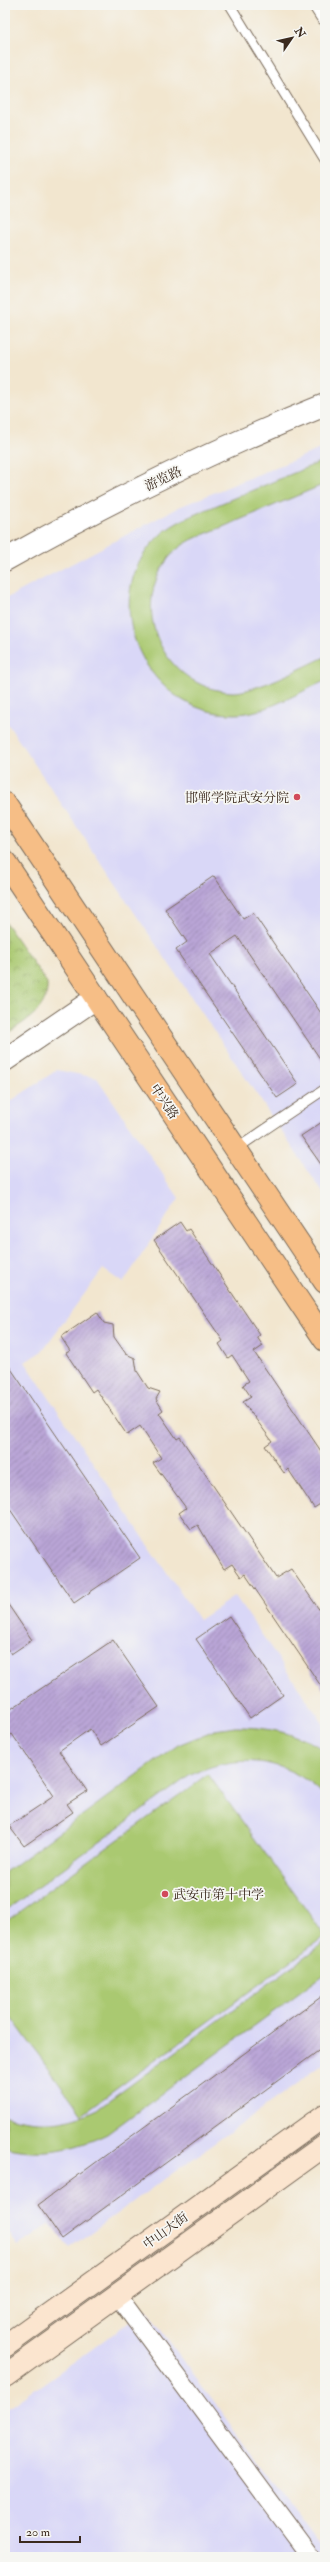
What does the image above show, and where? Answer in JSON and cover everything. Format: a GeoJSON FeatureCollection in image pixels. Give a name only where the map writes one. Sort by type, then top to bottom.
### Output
{"type":"FeatureCollection","features":[{"type":"Feature","properties":{"kind":"main road"},"geometry":{"type":"LineString","coordinates":[[5,804],[325,1282]]}},
{"type":"Feature","properties":{"kind":"main road","name":"中兴路"},"geometry":{"type":"LineString","coordinates":[[5,862],[325,1340]]}},
{"type":"Feature","properties":{"kind":"main road","name":"中山大街"},"geometry":{"type":"LineString","coordinates":[[5,2346],[325,2115]]}},
{"type":"Feature","properties":{"kind":"main road","name":"中山大街"},"geometry":{"type":"LineString","coordinates":[[5,2376],[325,2145]]}},
{"type":"Feature","properties":{"kind":"street"},"geometry":{"type":"LineString","coordinates":[[318,5],[325,16]]}},
{"type":"Feature","properties":{"kind":"street","name":"游览路"},"geometry":{"type":"LineString","coordinates":[[5,560],[98,508],[274,426],[325,405]]}},
{"type":"Feature","properties":{"kind":"street"},"geometry":{"type":"LineString","coordinates":[[5,1060],[96,998]]}},
{"type":"Feature","properties":{"kind":"street"},"geometry":{"type":"LineString","coordinates":[[117,2295],[311,2557]]}},
{"type":"Feature","properties":{"kind":"lane"},"geometry":{"type":"LineString","coordinates":[[230,5],[325,160]]}},
{"type":"Feature","properties":{"kind":"lane"},"geometry":{"type":"LineString","coordinates":[[236,1149],[325,1089]]}},
{"type":"Feature","properties":{"kind":"shaded area","name":"邯郸学院武安分院"},"geometry":{"type":"Polygon","coordinates":[[[325,447],[325,1196],[5,720],[5,599],[179,507],[325,447]]]}},
{"type":"Feature","properties":{"kind":"shaded area","name":"武安市第十中学"},"geometry":{"type":"Polygon","coordinates":[[[57,1070],[97,1078],[179,1198],[123,1283],[103,1269],[42,1351],[25,1362],[199,1620],[235,1596],[325,1726],[325,2063],[69,2248],[50,2224],[18,2246],[5,2228],[5,1105],[57,1070]]]}},
{"type":"Feature","properties":{"kind":"shaded area"},"geometry":{"type":"Polygon","coordinates":[[[146,2310],[325,2553],[325,2557],[5,2557],[5,2411],[146,2310]]]}},
{"type":"Feature","properties":{"kind":"green space"},"geometry":{"type":"Polygon","coordinates":[[[325,460],[325,484],[198,537],[179,547],[159,573],[152,595],[152,618],[158,640],[170,660],[187,676],[208,687],[232,692],[253,688],[278,679],[325,657],[325,681],[269,707],[246,713],[235,714],[203,710],[176,696],[154,675],[139,650],[130,621],[130,592],[139,563],[158,537],[180,521],[325,460]]]}},
{"type":"Feature","properties":{"kind":"green space"},"geometry":{"type":"Polygon","coordinates":[[[5,922],[47,983],[47,992],[40,1008],[28,1020],[5,1035],[5,922]]]}},
{"type":"Feature","properties":{"kind":"green space"},"geometry":{"type":"Polygon","coordinates":[[[235,1727],[259,1728],[282,1732],[304,1739],[325,1750],[325,1796],[310,1783],[294,1773],[278,1766],[260,1762],[243,1761],[207,1768],[189,1776],[5,1911],[5,1872],[178,1745],[215,1730],[235,1727]]]}},
{"type":"Feature","properties":{"kind":"green space"},"geometry":{"type":"Polygon","coordinates":[[[208,1774],[325,1936],[82,2114],[5,2009],[5,1922],[208,1774]]]}},
{"type":"Feature","properties":{"kind":"green space"},"geometry":{"type":"Polygon","coordinates":[[[325,1940],[325,1974],[107,2134],[95,2140],[70,2148],[57,2150],[31,2151],[5,2147],[5,2116],[29,2121],[52,2122],[75,2118],[98,2109],[316,1949],[325,1940]]]}},
{"type":"Feature","properties":{"kind":"building"},"geometry":{"type":"Polygon","coordinates":[[[214,876],[243,919],[253,913],[325,1019],[325,1066],[237,936],[210,954],[298,1084],[277,1098],[176,950],[187,942],[165,909],[214,876]]]}},
{"type":"Feature","properties":{"kind":"building"},"geometry":{"type":"Polygon","coordinates":[[[325,1120],[325,1170],[301,1136],[325,1120]]]}},
{"type":"Feature","properties":{"kind":"building"},"geometry":{"type":"Polygon","coordinates":[[[180,1222],[186,1231],[189,1229],[260,1335],[257,1337],[263,1346],[254,1352],[325,1457],[325,1501],[314,1508],[288,1469],[284,1473],[265,1446],[272,1441],[243,1402],[251,1397],[243,1385],[249,1381],[232,1355],[228,1358],[219,1344],[223,1341],[154,1240],[180,1222]]]}},
{"type":"Feature","properties":{"kind":"building"},"geometry":{"type":"Polygon","coordinates":[[[97,1312],[104,1323],[113,1325],[114,1337],[126,1354],[135,1358],[137,1371],[148,1388],[160,1392],[156,1399],[163,1410],[159,1413],[177,1439],[180,1437],[276,1578],[291,1569],[325,1618],[325,1692],[245,1574],[241,1577],[232,1564],[224,1569],[198,1525],[191,1529],[179,1513],[186,1508],[153,1463],[161,1458],[140,1426],[127,1435],[96,1389],[92,1392],[66,1353],[70,1351],[61,1337],[97,1312]]]}},
{"type":"Feature","properties":{"kind":"building"},"geometry":{"type":"Polygon","coordinates":[[[5,1360],[140,1558],[74,1603],[5,1502],[5,1360]]]}},
{"type":"Feature","properties":{"kind":"building"},"geometry":{"type":"Polygon","coordinates":[[[5,1600],[32,1640],[11,1654],[5,1645],[5,1600]]]}},
{"type":"Feature","properties":{"kind":"building"},"geometry":{"type":"Polygon","coordinates":[[[229,1616],[283,1695],[250,1718],[196,1639],[229,1616]]]}},
{"type":"Feature","properties":{"kind":"building"},"geometry":{"type":"Polygon","coordinates":[[[113,1640],[159,1707],[101,1746],[90,1729],[59,1751],[87,1791],[67,1804],[73,1812],[24,1846],[9,1826],[54,1796],[12,1734],[5,1739],[5,1713],[113,1640]]]}},
{"type":"Feature","properties":{"kind":"building"},"geometry":{"type":"Polygon","coordinates":[[[325,1994],[325,2046],[62,2239],[38,2205],[325,1994]]]}},
{"type":"Feature","properties":{"kind":"place","name":"邯郸学院武安分院"},"geometry":{"type":"Point","coordinates":[297,797]}},
{"type":"Feature","properties":{"kind":"place","name":"武安市第十中学"},"geometry":{"type":"Point","coordinates":[165,1894]}}]}
